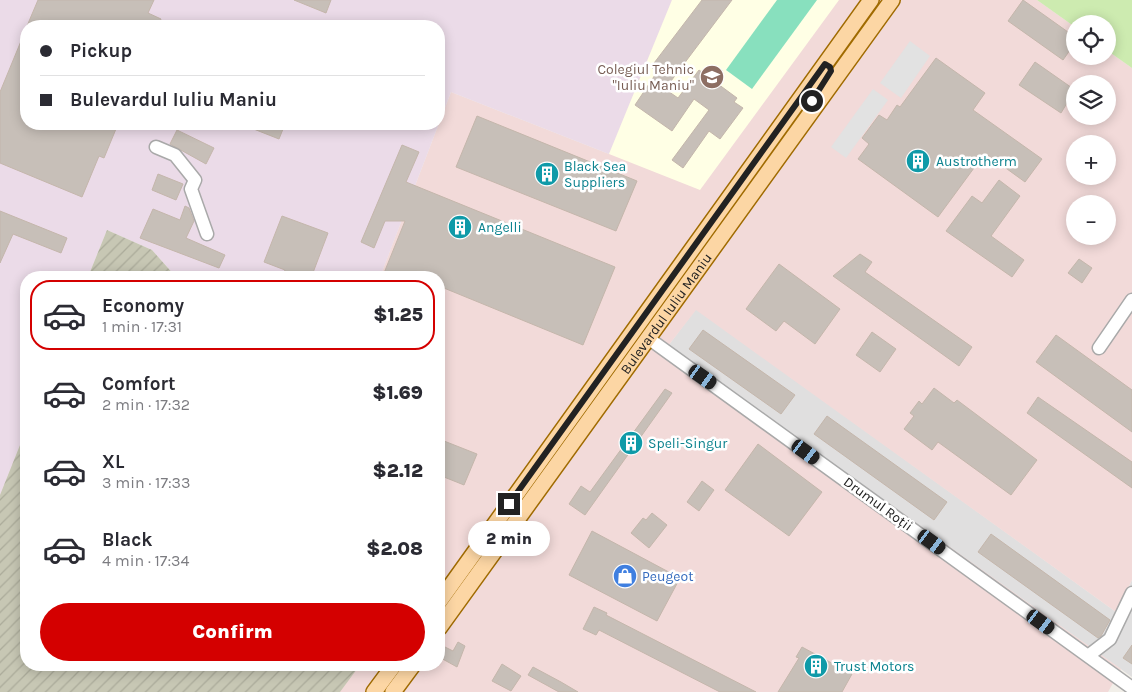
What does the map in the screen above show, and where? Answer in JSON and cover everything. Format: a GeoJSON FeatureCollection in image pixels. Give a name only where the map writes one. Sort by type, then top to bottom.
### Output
{"type":"FeatureCollection","features":[{"type":"Feature","properties":{"kind":"main road","name":"Bulevardul Iuliu Maniu"},"geometry":{"type":"LineString","coordinates":[[445,594],[871,0]]}},
{"type":"Feature","properties":{"kind":"main road","name":"Bulevardul Iuliu Maniu"},"geometry":{"type":"LineString","coordinates":[[445,619],[892,0]]}},
{"type":"Feature","properties":{"kind":"main road"},"geometry":{"type":"LineString","coordinates":[[799,129],[805,112],[831,71],[830,67],[825,64]]}},
{"type":"Feature","properties":{"kind":"main road"},"geometry":{"type":"LineString","coordinates":[[453,608],[452,596],[457,578]]}},
{"type":"Feature","properties":{"kind":"main road"},"geometry":{"type":"LineString","coordinates":[[374,692],[390,671]]}},
{"type":"Feature","properties":{"kind":"main road"},"geometry":{"type":"LineString","coordinates":[[393,692],[409,671]]}},
{"type":"Feature","properties":{"kind":"street"},"geometry":{"type":"LineString","coordinates":[[156,147],[175,156],[195,180],[191,189],[207,234]]}},
{"type":"Feature","properties":{"kind":"street"},"geometry":{"type":"LineString","coordinates":[[1098,348],[1132,300]]}},
{"type":"Feature","properties":{"kind":"street","name":"Drumul Roții"},"geometry":{"type":"LineString","coordinates":[[648,338],[1132,688]]}},
{"type":"Feature","properties":{"kind":"street"},"geometry":{"type":"LineString","coordinates":[[1088,656],[1110,638],[1132,593]]}},
{"type":"Feature","properties":{"kind":"shaded area"},"geometry":{"type":"Polygon","coordinates":[[[0,0],[672,0],[609,154],[451,92],[445,108],[445,20],[20,20],[20,130],[437,130],[382,271],[171,271],[152,250],[107,230],[90,271],[20,271],[20,445],[0,495],[0,0]]]}},
{"type":"Feature","properties":{"kind":"shaded area"},"geometry":{"type":"Polygon","coordinates":[[[672,0],[1037,0],[1066,21],[1066,65],[1116,65],[1116,57],[1132,68],[1132,580],[1116,612],[696,310],[668,346],[1121,669],[1108,692],[0,692],[0,495],[20,445],[20,671],[445,671],[445,271],[382,271],[436,130],[445,130],[445,108],[451,92],[609,154],[672,0]]]}},
{"type":"Feature","properties":{"kind":"shaded area","name":"Colegiul Tehnic \"Iuliu Maniu\""},"geometry":{"type":"Polygon","coordinates":[[[672,0],[839,0],[700,190],[609,154],[672,0]]]}},
{"type":"Feature","properties":{"kind":"shaded area"},"geometry":{"type":"Polygon","coordinates":[[[910,41],[930,56],[901,98],[880,83],[910,41]]]}},
{"type":"Feature","properties":{"kind":"shaded area"},"geometry":{"type":"Polygon","coordinates":[[[873,89],[888,100],[846,158],[831,147],[873,89]]]}},
{"type":"Feature","properties":{"kind":"shaded area"},"geometry":{"type":"Polygon","coordinates":[[[107,230],[152,250],[171,271],[90,271],[107,230]]]}},
{"type":"Feature","properties":{"kind":"shaded area"},"geometry":{"type":"Polygon","coordinates":[[[696,309],[1116,612],[1132,580],[1132,677],[668,346],[696,309]]]}},
{"type":"Feature","properties":{"kind":"shaded area"},"geometry":{"type":"Polygon","coordinates":[[[20,445],[20,671],[356,671],[340,692],[0,692],[0,495],[20,445]]]}},
{"type":"Feature","properties":{"kind":"green space"},"geometry":{"type":"Polygon","coordinates":[[[777,0],[817,0],[752,89],[726,70],[777,0]]]}},
{"type":"Feature","properties":{"kind":"green space"},"geometry":{"type":"Polygon","coordinates":[[[1037,0],[1132,0],[1132,68],[1116,57],[1116,15],[1066,15],[1066,21],[1037,0]]]}},
{"type":"Feature","properties":{"kind":"building"},"geometry":{"type":"Polygon","coordinates":[[[38,0],[154,0],[148,13],[161,19],[161,20],[30,20],[38,0]]]}},
{"type":"Feature","properties":{"kind":"building"},"geometry":{"type":"Polygon","coordinates":[[[294,0],[331,0],[326,13],[294,0]]]}},
{"type":"Feature","properties":{"kind":"building"},"geometry":{"type":"Polygon","coordinates":[[[702,0],[732,0],[665,89],[678,98],[699,70],[737,98],[734,102],[743,108],[720,139],[709,131],[683,168],[672,160],[709,110],[694,99],[672,131],[635,105],[657,72],[651,67],[702,0]]]}},
{"type":"Feature","properties":{"kind":"building"},"geometry":{"type":"Polygon","coordinates":[[[1023,0],[1066,31],[1066,56],[1063,60],[1008,21],[1023,0]]]}},
{"type":"Feature","properties":{"kind":"building"},"geometry":{"type":"Polygon","coordinates":[[[20,44],[20,130],[116,130],[104,158],[99,156],[82,197],[0,163],[0,92],[20,44]]]}},
{"type":"Feature","properties":{"kind":"building"},"geometry":{"type":"Polygon","coordinates":[[[936,58],[985,93],[973,110],[1042,159],[1025,182],[985,153],[938,217],[858,159],[869,144],[862,138],[879,115],[887,120],[897,105],[900,107],[936,58]]]}},
{"type":"Feature","properties":{"kind":"building"},"geometry":{"type":"Polygon","coordinates":[[[1035,62],[1066,84],[1066,105],[1061,113],[1019,85],[1035,62]]]}},
{"type":"Feature","properties":{"kind":"building","name":"Black Sea Suppliers"},"geometry":{"type":"Polygon","coordinates":[[[477,116],[637,181],[616,231],[456,167],[477,116]]]}},
{"type":"Feature","properties":{"kind":"building"},"geometry":{"type":"Polygon","coordinates":[[[177,130],[214,148],[206,164],[170,144],[177,130]]]}},
{"type":"Feature","properties":{"kind":"building"},"geometry":{"type":"Polygon","coordinates":[[[256,130],[283,130],[279,139],[256,130]]]}},
{"type":"Feature","properties":{"kind":"building","name":"Angelli"},"geometry":{"type":"Polygon","coordinates":[[[402,145],[419,152],[406,182],[615,267],[583,345],[445,288],[445,271],[385,271],[405,221],[385,221],[374,248],[361,242],[402,145]]]}},
{"type":"Feature","properties":{"kind":"building"},"geometry":{"type":"Polygon","coordinates":[[[158,174],[183,184],[176,200],[152,190],[158,174]]]}},
{"type":"Feature","properties":{"kind":"building"},"geometry":{"type":"Polygon","coordinates":[[[999,180],[1020,196],[991,236],[1024,260],[1012,277],[946,231],[972,196],[982,203],[999,180]]]}},
{"type":"Feature","properties":{"kind":"building"},"geometry":{"type":"Polygon","coordinates":[[[185,206],[189,208],[194,221],[186,238],[225,255],[219,268],[140,238],[153,209],[180,220],[185,206]]]}},
{"type":"Feature","properties":{"kind":"building"},"geometry":{"type":"Polygon","coordinates":[[[0,211],[67,238],[61,253],[13,234],[0,263],[0,211]]]}},
{"type":"Feature","properties":{"kind":"building"},"geometry":{"type":"Polygon","coordinates":[[[282,216],[328,233],[314,271],[285,271],[264,262],[282,216]]]}},
{"type":"Feature","properties":{"kind":"building"},"geometry":{"type":"Polygon","coordinates":[[[860,254],[872,262],[865,272],[972,347],[959,366],[833,276],[860,254]]]}},
{"type":"Feature","properties":{"kind":"building"},"geometry":{"type":"Polygon","coordinates":[[[1079,259],[1092,268],[1082,283],[1068,273],[1079,259]]]}},
{"type":"Feature","properties":{"kind":"building"},"geometry":{"type":"Polygon","coordinates":[[[779,264],[840,309],[815,344],[784,321],[776,331],[746,309],[779,264]]]}},
{"type":"Feature","properties":{"kind":"building"},"geometry":{"type":"Polygon","coordinates":[[[703,330],[795,395],[781,414],[689,349],[703,330]]]}},
{"type":"Feature","properties":{"kind":"building"},"geometry":{"type":"Polygon","coordinates":[[[872,332],[896,349],[880,372],[856,355],[872,332]]]}},
{"type":"Feature","properties":{"kind":"building"},"geometry":{"type":"Polygon","coordinates":[[[1056,335],[1132,390],[1132,432],[1036,362],[1056,335]]]}},
{"type":"Feature","properties":{"kind":"building"},"geometry":{"type":"Polygon","coordinates":[[[934,388],[954,403],[957,400],[1037,460],[1011,495],[938,442],[932,450],[904,429],[914,416],[910,413],[919,401],[922,404],[934,388]]]}},
{"type":"Feature","properties":{"kind":"building","name":"Speli-Singur"},"geometry":{"type":"Polygon","coordinates":[[[665,389],[672,393],[585,515],[569,504],[581,486],[590,492],[665,389]]]}},
{"type":"Feature","properties":{"kind":"building"},"geometry":{"type":"Polygon","coordinates":[[[1038,397],[1132,462],[1132,488],[1027,413],[1038,397]]]}},
{"type":"Feature","properties":{"kind":"building"},"geometry":{"type":"Polygon","coordinates":[[[827,416],[947,502],[934,520],[814,434],[827,416]]]}},
{"type":"Feature","properties":{"kind":"building"},"geometry":{"type":"Polygon","coordinates":[[[445,441],[477,454],[464,485],[445,477],[445,441]]]}},
{"type":"Feature","properties":{"kind":"building"},"geometry":{"type":"Polygon","coordinates":[[[758,444],[822,492],[789,536],[725,490],[758,444]]]}},
{"type":"Feature","properties":{"kind":"building"},"geometry":{"type":"Polygon","coordinates":[[[702,481],[714,490],[699,511],[687,502],[702,481]]]}},
{"type":"Feature","properties":{"kind":"building"},"geometry":{"type":"Polygon","coordinates":[[[652,513],[667,525],[649,548],[631,533],[643,518],[646,520],[652,513]]]}},
{"type":"Feature","properties":{"kind":"building","name":"Peugeot"},"geometry":{"type":"Polygon","coordinates":[[[592,531],[680,578],[657,621],[569,575],[592,531]]]}},
{"type":"Feature","properties":{"kind":"building"},"geometry":{"type":"Polygon","coordinates":[[[991,534],[1110,620],[1101,636],[1098,638],[978,552],[991,534]]]}},
{"type":"Feature","properties":{"kind":"building"},"geometry":{"type":"Polygon","coordinates":[[[594,607],[607,613],[606,615],[756,692],[720,692],[599,630],[596,635],[583,629],[594,607]]]}},
{"type":"Feature","properties":{"kind":"building"},"geometry":{"type":"Polygon","coordinates":[[[458,642],[465,646],[457,667],[445,660],[445,647],[453,651],[458,642]]]}},
{"type":"Feature","properties":{"kind":"building"},"geometry":{"type":"Polygon","coordinates":[[[1132,645],[1132,664],[1123,658],[1132,645]]]}},
{"type":"Feature","properties":{"kind":"building","name":"Trust Motors"},"geometry":{"type":"Polygon","coordinates":[[[802,647],[852,674],[842,692],[778,692],[799,658],[796,657],[802,647]]]}},
{"type":"Feature","properties":{"kind":"building"},"geometry":{"type":"Polygon","coordinates":[[[502,664],[521,676],[511,691],[492,681],[502,664]]]}},
{"type":"Feature","properties":{"kind":"building"},"geometry":{"type":"Polygon","coordinates":[[[533,667],[578,692],[559,692],[528,675],[533,667]]]}},
{"type":"Feature","properties":{"kind":"place","name":"Colegiul Tehnic \"Iuliu Maniu\""},"geometry":{"type":"Point","coordinates":[712,77]}},
{"type":"Feature","properties":{"kind":"place","name":"Austrotherm"},"geometry":{"type":"Point","coordinates":[918,161]}},
{"type":"Feature","properties":{"kind":"place","name":"Black Sea Suppliers"},"geometry":{"type":"Point","coordinates":[547,174]}},
{"type":"Feature","properties":{"kind":"place","name":"Angelli"},"geometry":{"type":"Point","coordinates":[460,227]}},
{"type":"Feature","properties":{"kind":"place","name":"Speli-Singur"},"geometry":{"type":"Point","coordinates":[631,443]}},
{"type":"Feature","properties":{"kind":"place","name":"Peugeot"},"geometry":{"type":"Point","coordinates":[625,576]}},
{"type":"Feature","properties":{"kind":"place","name":"Trust Motors"},"geometry":{"type":"Point","coordinates":[816,666]}},
{"type":"Feature","properties":{"kind":"route"},"geometry":{"type":"LineString","coordinates":[[509,504],[825,64],[830,67],[831,71],[812,101]]}}]}
